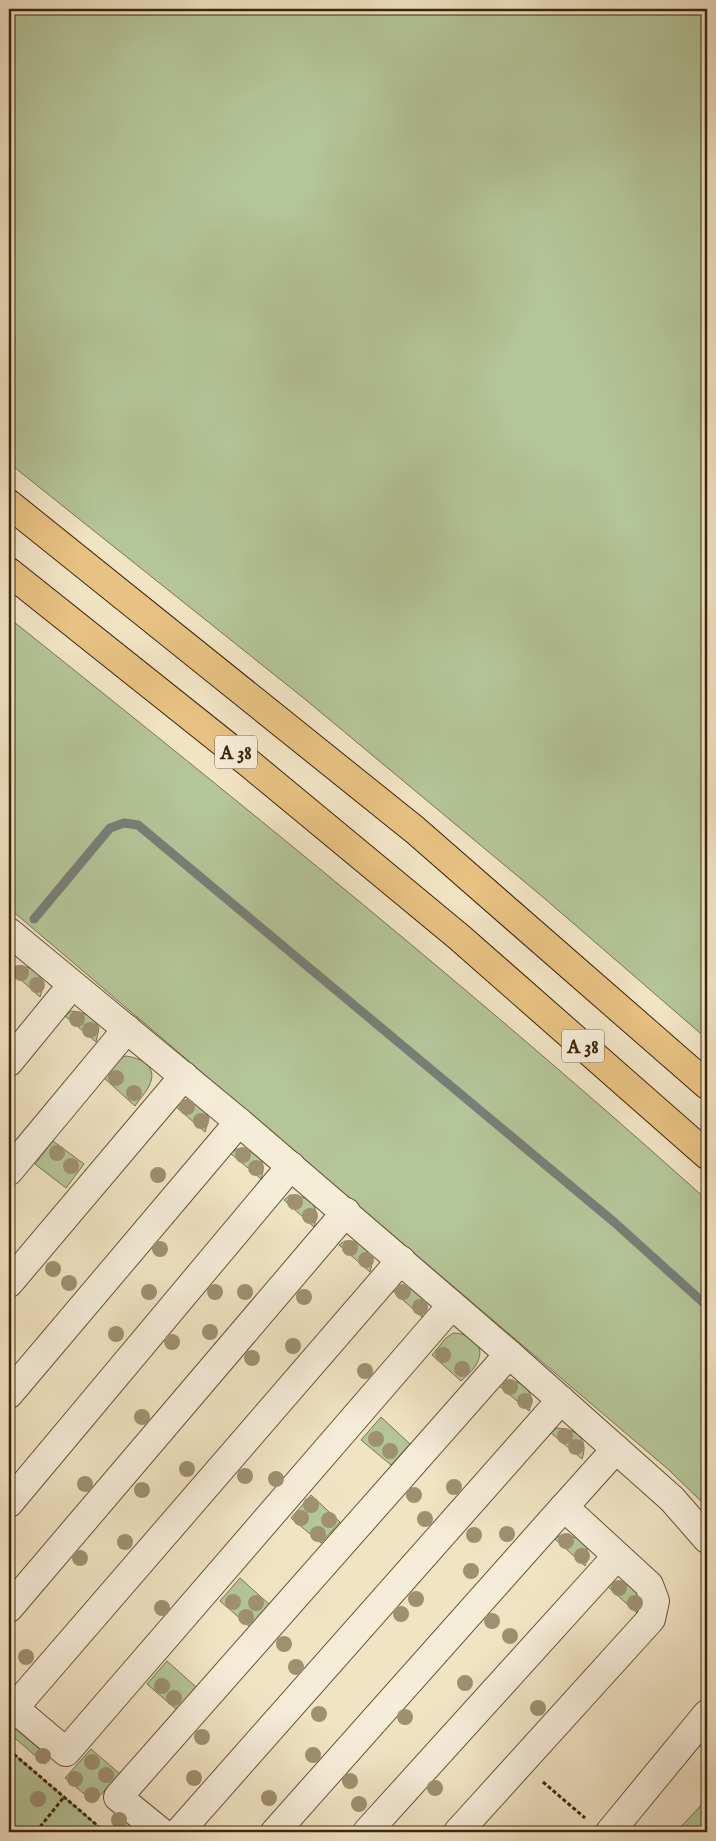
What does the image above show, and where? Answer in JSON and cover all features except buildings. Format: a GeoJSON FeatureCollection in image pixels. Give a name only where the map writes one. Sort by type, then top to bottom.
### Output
{"type":"FeatureCollection","features":[{"type":"Feature","properties":{"kind":"highway","name":"A 38"},"geometry":{"type":"LineString","coordinates":[[9,504],[415,830],[707,1084]]}},
{"type":"Feature","properties":{"kind":"highway","name":"A 38"},"geometry":{"type":"LineString","coordinates":[[9,572],[250,764],[451,931],[707,1155]]}},
{"type":"Feature","properties":{"kind":"lane"},"geometry":{"type":"LineString","coordinates":[[11,940],[127,1029],[346,1212],[672,1499],[707,1539]]}},
{"type":"Feature","properties":{"kind":"lane"},"geometry":{"type":"LineString","coordinates":[[9,1062],[72,985]]}},
{"type":"Feature","properties":{"kind":"lane"},"geometry":{"type":"LineString","coordinates":[[9,1171],[127,1029]]}},
{"type":"Feature","properties":{"kind":"lane"},"geometry":{"type":"LineString","coordinates":[[9,1283],[184,1076]]}},
{"type":"Feature","properties":{"kind":"lane"},"geometry":{"type":"LineString","coordinates":[[9,1394],[239,1122]]}},
{"type":"Feature","properties":{"kind":"lane"},"geometry":{"type":"LineString","coordinates":[[9,1502],[291,1166]]}},
{"type":"Feature","properties":{"kind":"lane"},"geometry":{"type":"LineString","coordinates":[[9,1608],[346,1212]]}},
{"type":"Feature","properties":{"kind":"lane"},"geometry":{"type":"LineString","coordinates":[[401,1260],[14,1708],[66,1752],[452,1305]]}},
{"type":"Feature","properties":{"kind":"lane"},"geometry":{"type":"LineString","coordinates":[[161,1832],[118,1797],[509,1354]]}},
{"type":"Feature","properties":{"kind":"lane"},"geometry":{"type":"LineString","coordinates":[[178,1832],[561,1400]]}},
{"type":"Feature","properties":{"kind":"lane"},"geometry":{"type":"LineString","coordinates":[[275,1832],[616,1449]]}},
{"type":"Feature","properties":{"kind":"lane"},"geometry":{"type":"LineString","coordinates":[[458,1832],[651,1619],[655,1601],[649,1585],[564,1507]]}},
{"type":"Feature","properties":{"kind":"lane"},"geometry":{"type":"LineString","coordinates":[[367,1832],[617,1556]]}},
{"type":"Feature","properties":{"kind":"lane"},"geometry":{"type":"LineString","coordinates":[[598,1826],[707,1714]]}},
{"type":"Feature","properties":{"kind":"path"},"geometry":{"type":"LineString","coordinates":[[9,1750],[105,1832]]}},
{"type":"Feature","properties":{"kind":"path"},"geometry":{"type":"LineString","coordinates":[[522,1763],[598,1826]]}},
{"type":"Feature","properties":{"kind":"path"},"geometry":{"type":"LineString","coordinates":[[36,1832],[64,1797]]}},
{"type":"Feature","properties":{"kind":"green space"},"geometry":{"type":"Polygon","coordinates":[[[9,9],[707,9],[707,1039],[544,898],[306,700],[9,463],[9,9]]]}},
{"type":"Feature","properties":{"kind":"green space"},"geometry":{"type":"Polygon","coordinates":[[[9,618],[363,904],[536,1050],[707,1200],[707,1507],[669,1470],[9,908],[9,618]]]}},
{"type":"Feature","properties":{"kind":"green space"},"geometry":{"type":"Polygon","coordinates":[[[16,966],[29,968],[38,974],[42,984],[40,997],[10,970],[16,966]]]}},
{"type":"Feature","properties":{"kind":"green space"},"geometry":{"type":"Polygon","coordinates":[[[71,1011],[88,1015],[94,1020],[99,1028],[96,1042],[65,1016],[71,1011]]]}},
{"type":"Feature","properties":{"kind":"green space"},"geometry":{"type":"Polygon","coordinates":[[[124,1056],[136,1058],[147,1064],[152,1073],[148,1089],[135,1106],[103,1077],[124,1056]]]}},
{"type":"Feature","properties":{"kind":"green space"},"geometry":{"type":"Polygon","coordinates":[[[181,1101],[194,1103],[206,1114],[209,1118],[205,1132],[175,1106],[181,1101]]]}},
{"type":"Feature","properties":{"kind":"green space"},"geometry":{"type":"Polygon","coordinates":[[[53,1141],[84,1164],[66,1188],[35,1164],[53,1141]]]}},
{"type":"Feature","properties":{"kind":"green space"},"geometry":{"type":"Polygon","coordinates":[[[237,1149],[244,1149],[259,1156],[263,1166],[261,1179],[230,1153],[237,1149]]]}},
{"type":"Feature","properties":{"kind":"green space"},"geometry":{"type":"Polygon","coordinates":[[[290,1195],[303,1197],[315,1208],[316,1220],[314,1227],[284,1200],[290,1195]]]}},
{"type":"Feature","properties":{"kind":"green space"},"geometry":{"type":"Polygon","coordinates":[[[345,1241],[358,1243],[367,1249],[371,1259],[370,1272],[339,1245],[345,1241]]]}},
{"type":"Feature","properties":{"kind":"green space"},"geometry":{"type":"Polygon","coordinates":[[[398,1285],[414,1290],[423,1298],[425,1302],[422,1317],[392,1290],[398,1285]]]}},
{"type":"Feature","properties":{"kind":"green space"},"geometry":{"type":"Polygon","coordinates":[[[453,1333],[465,1335],[475,1341],[480,1351],[476,1366],[461,1381],[432,1355],[446,1338],[453,1333]]]}},
{"type":"Feature","properties":{"kind":"green space"},"geometry":{"type":"Polygon","coordinates":[[[505,1380],[523,1385],[527,1389],[531,1398],[529,1411],[498,1385],[505,1380]]]}},
{"type":"Feature","properties":{"kind":"green space"},"geometry":{"type":"Polygon","coordinates":[[[381,1417],[410,1444],[391,1465],[361,1440],[381,1417]]]}},
{"type":"Feature","properties":{"kind":"green space"},"geometry":{"type":"Polygon","coordinates":[[[557,1428],[570,1430],[580,1436],[584,1446],[582,1459],[551,1433],[557,1428]]]}},
{"type":"Feature","properties":{"kind":"green space"},"geometry":{"type":"Polygon","coordinates":[[[311,1495],[340,1522],[321,1543],[291,1518],[311,1495]]]}},
{"type":"Feature","properties":{"kind":"green space"},"geometry":{"type":"Polygon","coordinates":[[[561,1535],[574,1537],[584,1543],[587,1552],[585,1566],[555,1539],[561,1535]]]}},
{"type":"Feature","properties":{"kind":"green space"},"geometry":{"type":"Polygon","coordinates":[[[240,1578],[270,1605],[250,1627],[220,1601],[240,1578]]]}},
{"type":"Feature","properties":{"kind":"green space"},"geometry":{"type":"Polygon","coordinates":[[[613,1582],[626,1584],[635,1591],[640,1599],[637,1613],[607,1586],[613,1582]]]}},
{"type":"Feature","properties":{"kind":"green space"},"geometry":{"type":"Polygon","coordinates":[[[167,1661],[196,1687],[177,1710],[147,1684],[167,1661]]]}},
{"type":"Feature","properties":{"kind":"green space"},"geometry":{"type":"Polygon","coordinates":[[[12,1726],[50,1758],[45,1764],[9,1733],[12,1726]]]}},
{"type":"Feature","properties":{"kind":"green space"},"geometry":{"type":"Polygon","coordinates":[[[91,1749],[120,1774],[94,1802],[65,1778],[91,1749]]]}},
{"type":"Feature","properties":{"kind":"green space"},"geometry":{"type":"Polygon","coordinates":[[[9,1750],[105,1832],[9,1832],[9,1750]]]}},
{"type":"Feature","properties":{"kind":"green space"},"geometry":{"type":"Polygon","coordinates":[[[707,1799],[707,1832],[676,1832],[707,1799]]]}},
{"type":"Feature","properties":{"kind":"green space"},"geometry":{"type":"Polygon","coordinates":[[[117,1814],[139,1832],[127,1832],[112,1819],[117,1814]]]}},
{"type":"Feature","properties":{"kind":"waterway"},"geometry":{"type":"LineString","coordinates":[[34,919],[110,828],[124,823],[138,825],[614,1222],[707,1306]]}}]}
